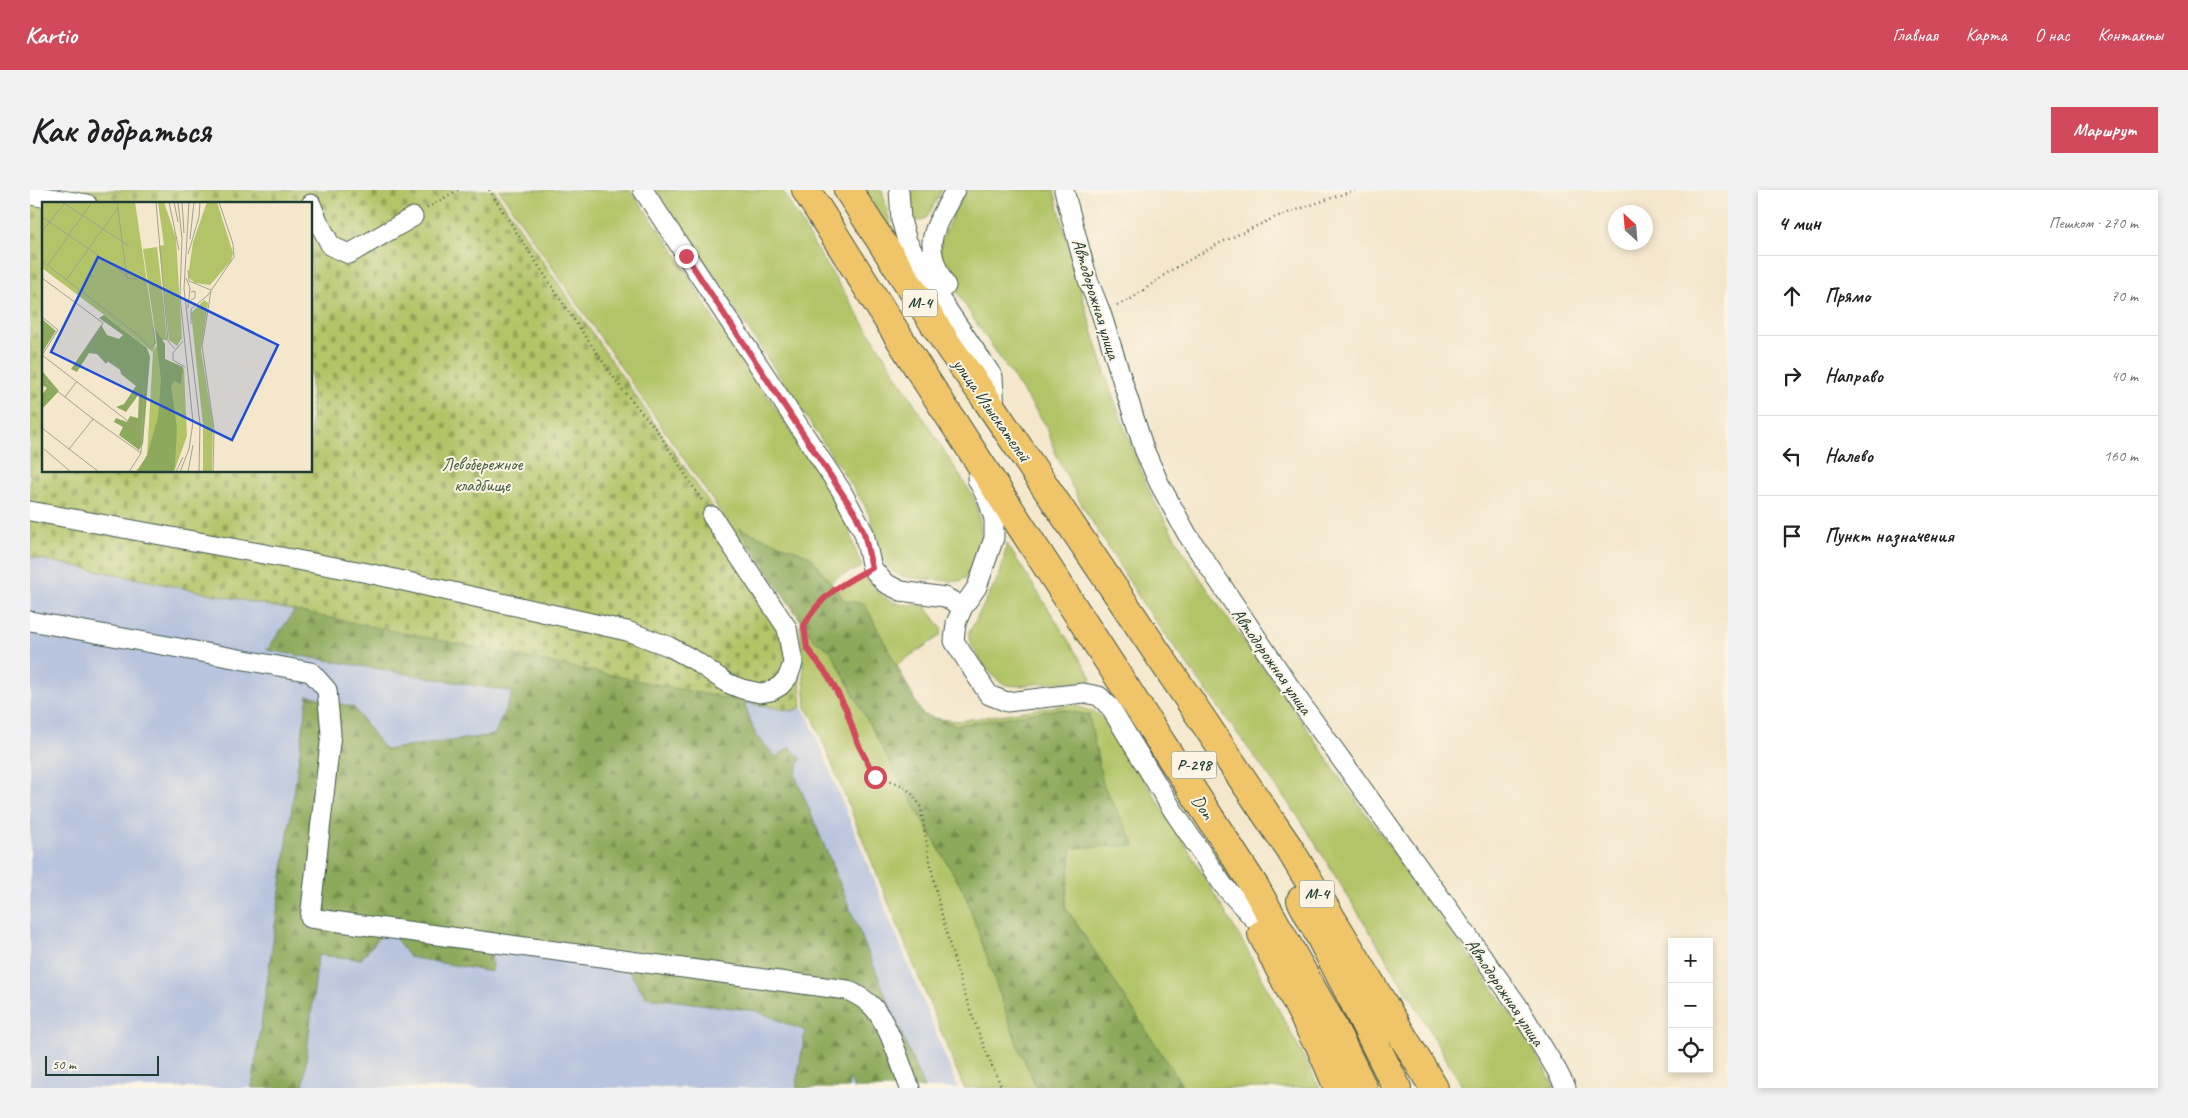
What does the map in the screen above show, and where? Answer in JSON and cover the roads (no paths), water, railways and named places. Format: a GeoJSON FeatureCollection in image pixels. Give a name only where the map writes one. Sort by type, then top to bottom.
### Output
{"type":"FeatureCollection","features":[{"type":"Feature","properties":{"kind":"highway","name":"М-4"},"geometry":{"type":"LineString","coordinates":[[806,190],[1026,535]]}},
{"type":"Feature","properties":{"kind":"highway","name":"улица Изыскателей"},"geometry":{"type":"LineString","coordinates":[[848,190],[934,324],[1139,628]]}},
{"type":"Feature","properties":{"kind":"highway"},"geometry":{"type":"LineString","coordinates":[[1026,535],[1067,618],[1176,787],[1255,920],[1314,1037]]}},
{"type":"Feature","properties":{"kind":"highway","name":"Don"},"geometry":{"type":"LineString","coordinates":[[1026,535],[1255,887],[1328,1017],[1363,1088]]}},
{"type":"Feature","properties":{"kind":"highway","name":"Р-298"},"geometry":{"type":"LineString","coordinates":[[1026,535],[1093,616],[1245,843],[1306,945],[1382,1088]]}},
{"type":"Feature","properties":{"kind":"highway","name":"М-4"},"geometry":{"type":"LineString","coordinates":[[1139,628],[1196,708],[1289,848],[1434,1088]]}},
{"type":"Feature","properties":{"kind":"highway","name":"Р-298"},"geometry":{"type":"LineString","coordinates":[[1139,628],[1306,911],[1397,1088]]}},
{"type":"Feature","properties":{"kind":"main road"},"geometry":{"type":"LineString","coordinates":[[1314,1037],[1336,1088]]}},
{"type":"Feature","properties":{"kind":"lane"},"geometry":{"type":"LineString","coordinates":[[304,190],[308,202]]}},
{"type":"Feature","properties":{"kind":"lane"},"geometry":{"type":"LineString","coordinates":[[643,190],[841,490],[864,533],[872,568],[885,584],[901,591],[945,597],[963,607]]}},
{"type":"Feature","properties":{"kind":"lane"},"geometry":{"type":"LineString","coordinates":[[899,190],[901,220],[907,241],[934,290],[993,377]]}},
{"type":"Feature","properties":{"kind":"lane"},"geometry":{"type":"LineString","coordinates":[[955,190],[932,239],[933,263],[990,360],[995,413]]}},
{"type":"Feature","properties":{"kind":"lane","name":"Автодорожная улица"},"geometry":{"type":"LineString","coordinates":[[1064,190],[1088,280],[1101,312],[1144,449],[1159,483],[1187,534],[1300,702],[1516,1003],[1566,1088]]}},
{"type":"Feature","properties":{"kind":"lane"},"geometry":{"type":"LineString","coordinates":[[30,195],[74,202]]}},
{"type":"Feature","properties":{"kind":"lane"},"geometry":{"type":"LineString","coordinates":[[313,216],[332,246],[349,254],[413,217]]}},
{"type":"Feature","properties":{"kind":"lane"},"geometry":{"type":"LineString","coordinates":[[922,374],[938,416],[982,488],[994,519],[994,538],[989,556],[977,587],[963,607],[956,623],[954,641],[989,695],[1006,702],[1065,694],[1084,693],[1099,696],[1110,707],[1174,812],[1222,885],[1255,920]]}},
{"type":"Feature","properties":{"kind":"lane"},"geometry":{"type":"LineString","coordinates":[[30,511],[368,573],[627,631],[668,646],[694,660],[727,683],[760,693],[771,691],[780,686],[788,677],[793,663],[787,628],[712,516]]}},
{"type":"Feature","properties":{"kind":"lane"},"geometry":{"type":"LineString","coordinates":[[30,621],[311,672],[328,690],[331,734],[310,918],[847,990],[861,997],[873,1007],[882,1020],[910,1088]]}},
{"type":"Feature","properties":{"kind":"park label","name":"Левобережное кладбище"},"geometry":{"type":"Point","coordinates":[482,474]}}]}
